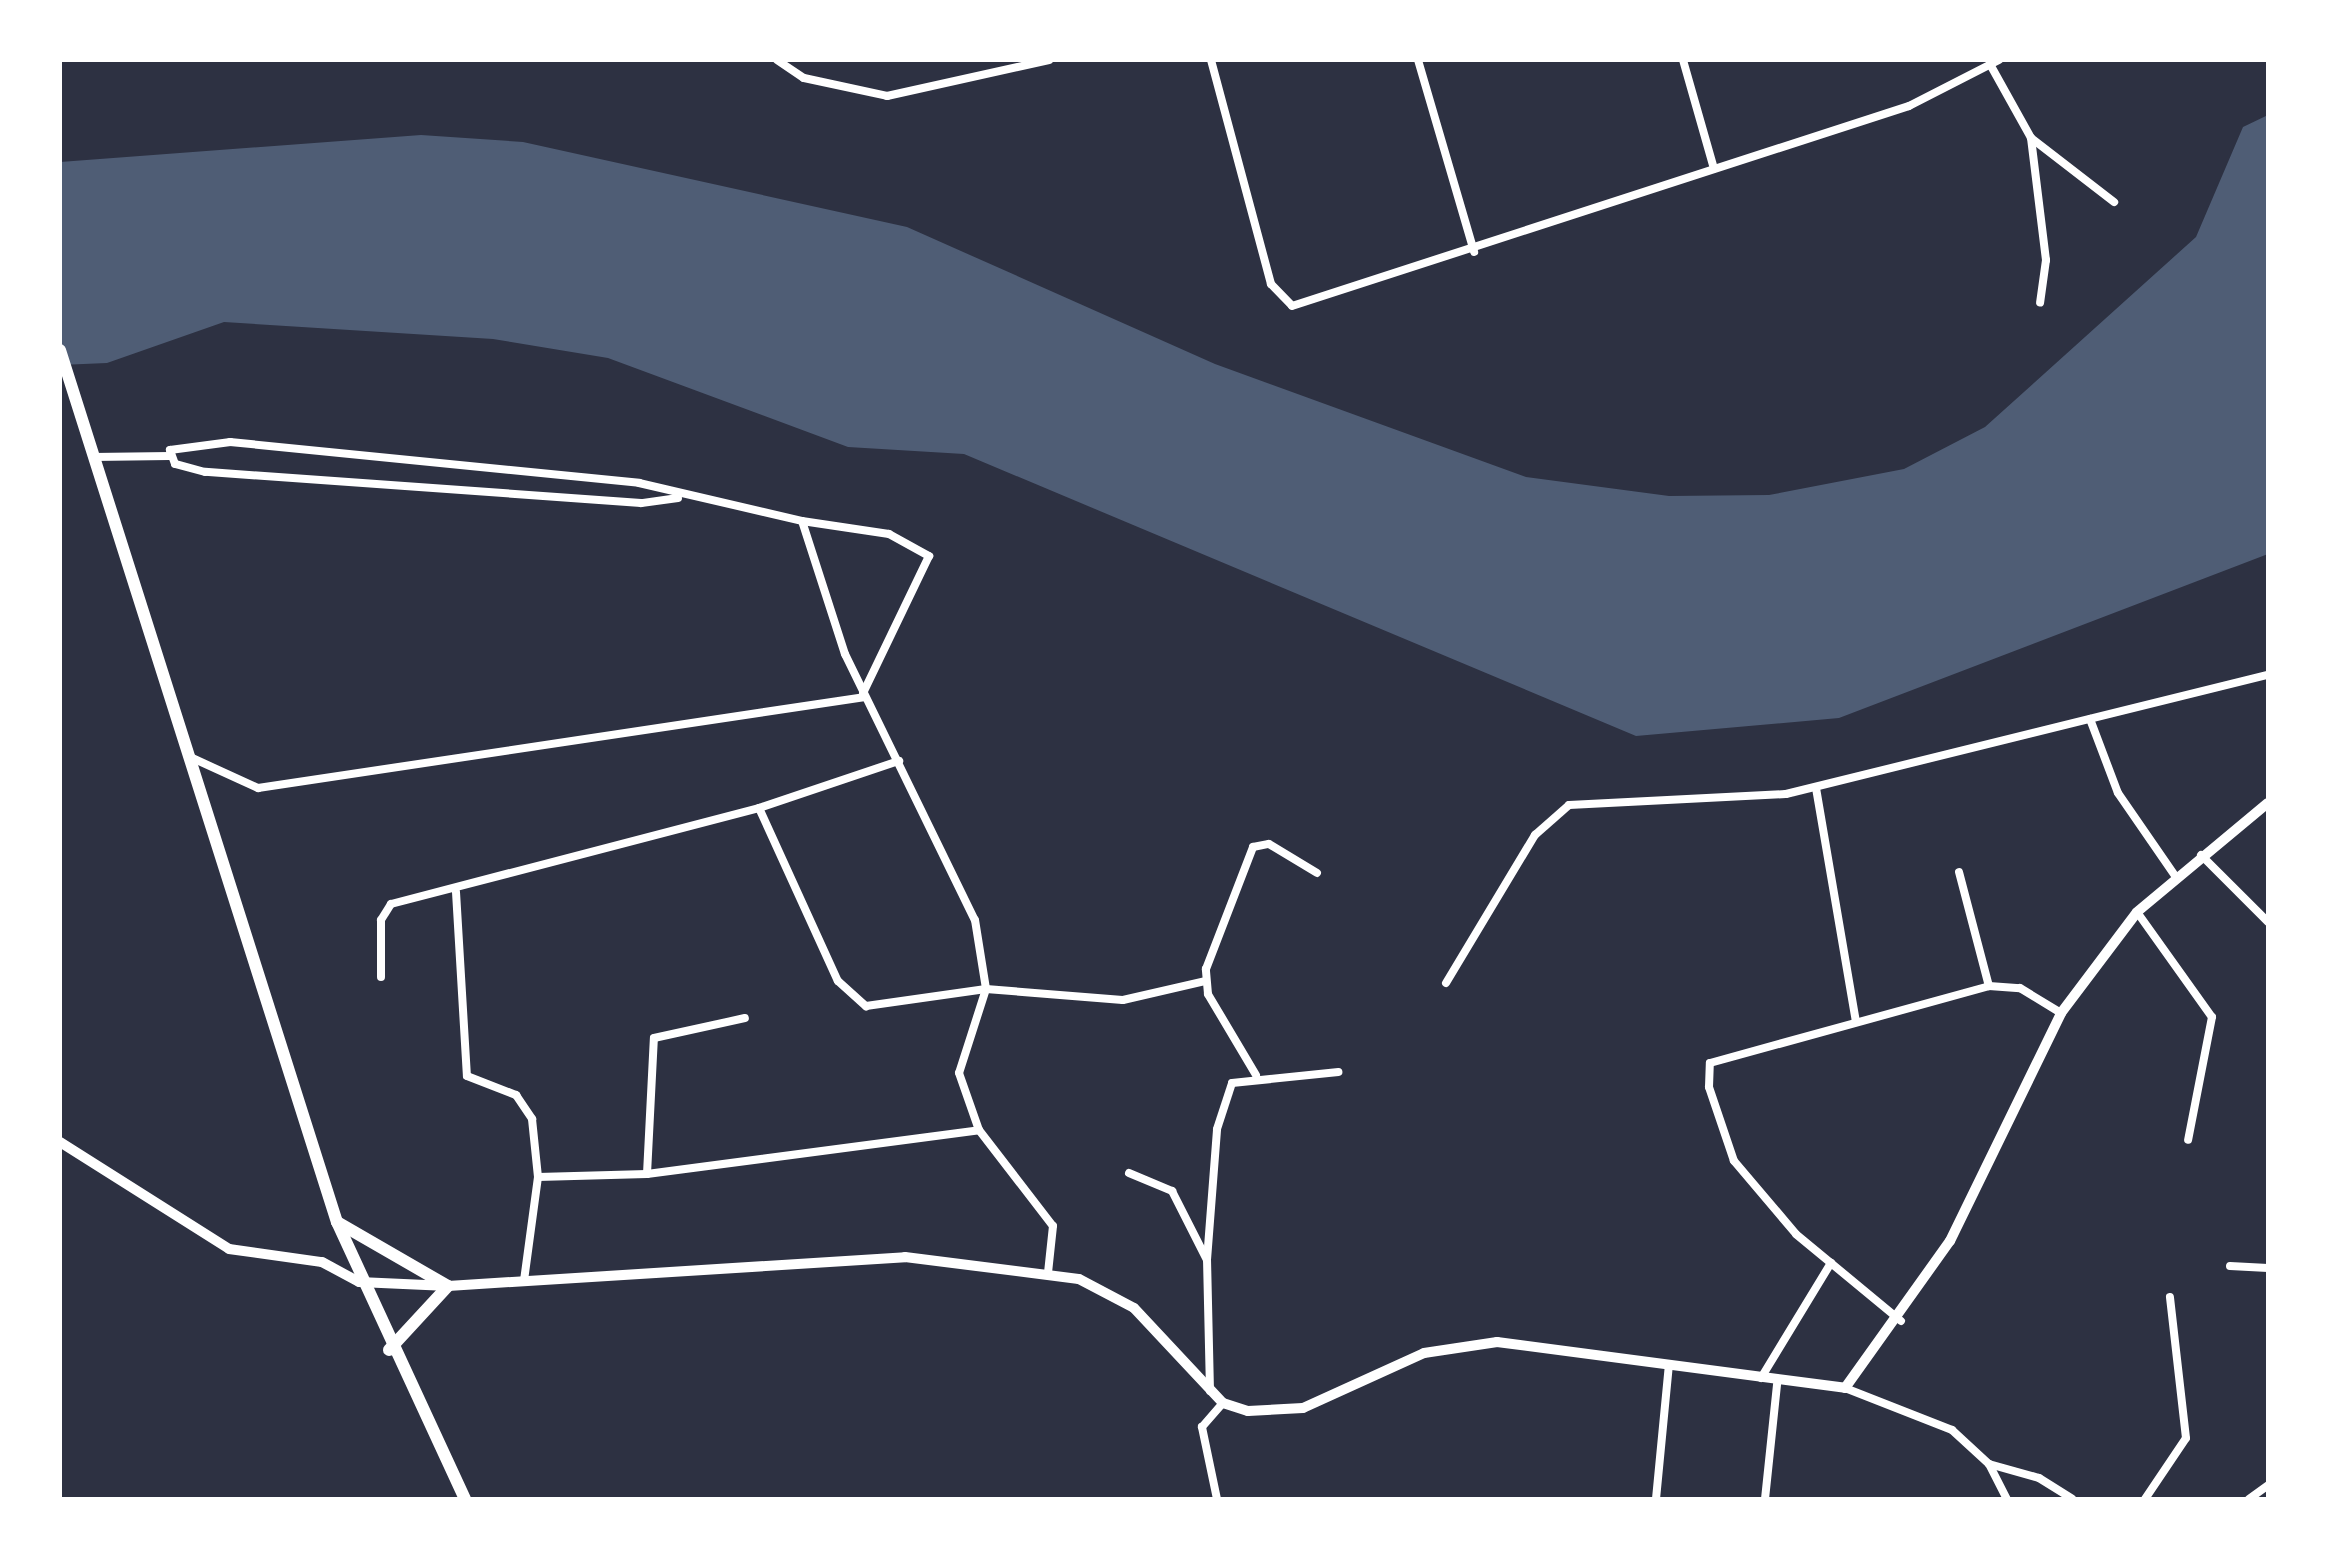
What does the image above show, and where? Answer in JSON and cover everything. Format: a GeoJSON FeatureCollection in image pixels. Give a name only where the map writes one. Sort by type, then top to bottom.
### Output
{"type":"FeatureCollection","features":[{"type":"Feature","properties":{"kind":"main road"},"geometry":{"type":"LineString","coordinates":[[60,350],[337,1222],[389,1350],[466,1499]]}},
{"type":"Feature","properties":{"kind":"main road"},"geometry":{"type":"LineString","coordinates":[[337,1222],[448,1286],[389,1350]]}},
{"type":"Feature","properties":{"kind":"street"},"geometry":{"type":"LineString","coordinates":[[777,60],[804,78],[862,94],[915,93],[1050,60]]}},
{"type":"Feature","properties":{"kind":"street"},"geometry":{"type":"LineString","coordinates":[[1211,60],[1273,290],[1287,306],[1317,302],[1474,252],[1909,106],[1995,63],[2030,138],[2046,260],[2040,303]]}},
{"type":"Feature","properties":{"kind":"street"},"geometry":{"type":"LineString","coordinates":[[1418,60],[1474,252]]}},
{"type":"Feature","properties":{"kind":"street"},"geometry":{"type":"LineString","coordinates":[[1683,60],[1714,169]]}},
{"type":"Feature","properties":{"kind":"street"},"geometry":{"type":"LineString","coordinates":[[2030,138],[2114,202]]}},
{"type":"Feature","properties":{"kind":"street"},"geometry":{"type":"LineString","coordinates":[[170,456],[176,442],[230,442],[639,483],[678,498],[889,534],[929,556],[864,695]]}},
{"type":"Feature","properties":{"kind":"street"},"geometry":{"type":"LineString","coordinates":[[93,457],[170,456],[184,468],[279,479],[641,503],[678,498]]}},
{"type":"Feature","properties":{"kind":"street"},"geometry":{"type":"LineString","coordinates":[[802,521],[864,695],[900,760],[970,907],[986,989],[960,1073],[979,1130],[1054,1226],[1048,1273]]}},
{"type":"Feature","properties":{"kind":"street"},"geometry":{"type":"LineString","coordinates":[[1446,983],[1558,810],[1632,796],[1816,788],[2268,675]]}},
{"type":"Feature","properties":{"kind":"street"},"geometry":{"type":"LineString","coordinates":[[186,755],[258,788],[864,695]]}},
{"type":"Feature","properties":{"kind":"street"},"geometry":{"type":"LineString","coordinates":[[2090,719],[2118,793],[2176,877]]}},
{"type":"Feature","properties":{"kind":"street"},"geometry":{"type":"LineString","coordinates":[[381,976],[386,907],[456,892],[567,853],[759,808],[900,760]]}},
{"type":"Feature","properties":{"kind":"street"},"geometry":{"type":"LineString","coordinates":[[1816,788],[1856,1022]]}},
{"type":"Feature","properties":{"kind":"street"},"geometry":{"type":"LineString","coordinates":[[1845,1388],[1900,1321],[1950,1241],[2061,1013],[2137,912],[2268,802]]}},
{"type":"Feature","properties":{"kind":"street"},"geometry":{"type":"LineString","coordinates":[[759,808],[855,1001],[894,1007],[986,989],[1114,1000],[1205,981]]}},
{"type":"Feature","properties":{"kind":"street"},"geometry":{"type":"LineString","coordinates":[[1256,1075],[1205,981],[1253,848],[1269,844],[1317,873]]}},
{"type":"Feature","properties":{"kind":"street"},"geometry":{"type":"LineString","coordinates":[[2201,855],[2268,922]]}},
{"type":"Feature","properties":{"kind":"street"},"geometry":{"type":"LineString","coordinates":[[1959,872],[1989,986]]}},
{"type":"Feature","properties":{"kind":"street"},"geometry":{"type":"LineString","coordinates":[[456,892],[466,1076],[528,1109],[538,1177],[524,1280]]}},
{"type":"Feature","properties":{"kind":"street"},"geometry":{"type":"LineString","coordinates":[[2137,912],[2212,1017],[2188,1140]]}},
{"type":"Feature","properties":{"kind":"street"},"geometry":{"type":"LineString","coordinates":[[1900,1321],[1831,1263],[1734,1161],[1708,1075],[1726,1054],[1989,986],[2020,988],[2061,1013]]}},
{"type":"Feature","properties":{"kind":"street"},"geometry":{"type":"LineString","coordinates":[[647,1174],[654,1038],[745,1018]]}},
{"type":"Feature","properties":{"kind":"street"},"geometry":{"type":"LineString","coordinates":[[1210,1391],[1207,1260],[1217,1129],[1232,1083],[1256,1075],[1313,1080],[1338,1072]]}},
{"type":"Feature","properties":{"kind":"street"},"geometry":{"type":"LineString","coordinates":[[538,1177],[647,1174],[979,1130]]}},
{"type":"Feature","properties":{"kind":"street"},"geometry":{"type":"LineString","coordinates":[[60,1142],[228,1249],[322,1262],[359,1282],[448,1286],[905,1256],[1048,1273],[1100,1286],[1134,1308],[1223,1403],[1303,1408],[1424,1353],[1497,1342],[1669,1365],[1759,1382],[1845,1388],[1952,1430],[1989,1464],[2007,1499]]}},
{"type":"Feature","properties":{"kind":"street"},"geometry":{"type":"LineString","coordinates":[[1128,1172],[1172,1191],[1207,1260]]}},
{"type":"Feature","properties":{"kind":"street"},"geometry":{"type":"LineString","coordinates":[[1759,1382],[1831,1263]]}},
{"type":"Feature","properties":{"kind":"street"},"geometry":{"type":"LineString","coordinates":[[2230,1266],[2268,1268]]}},
{"type":"Feature","properties":{"kind":"street"},"geometry":{"type":"LineString","coordinates":[[2144,1499],[2186,1438],[2170,1297]]}},
{"type":"Feature","properties":{"kind":"street"},"geometry":{"type":"LineString","coordinates":[[1656,1499],[1669,1365]]}},
{"type":"Feature","properties":{"kind":"street"},"geometry":{"type":"LineString","coordinates":[[1765,1499],[1776,1384]]}},
{"type":"Feature","properties":{"kind":"street"},"geometry":{"type":"LineString","coordinates":[[1217,1499],[1202,1427],[1223,1403]]}},
{"type":"Feature","properties":{"kind":"street"},"geometry":{"type":"LineString","coordinates":[[1989,1464],[2039,1478],[2072,1499]]}},
{"type":"Feature","properties":{"kind":"street"},"geometry":{"type":"LineString","coordinates":[[2249,1499],[2268,1485]]}},
{"type":"Feature","properties":{"kind":"water"},"geometry":{"type":"Polygon","coordinates":[[[2268,115],[2268,554],[1839,718],[1636,736],[964,454],[848,447],[608,358],[493,339],[224,322],[107,363],[60,365],[60,162],[421,135],[523,142],[907,227],[1215,364],[1526,477],[1669,496],[1769,495],[1904,469],[1985,427],[2196,237],[2243,127],[2268,115]]]}}]}
